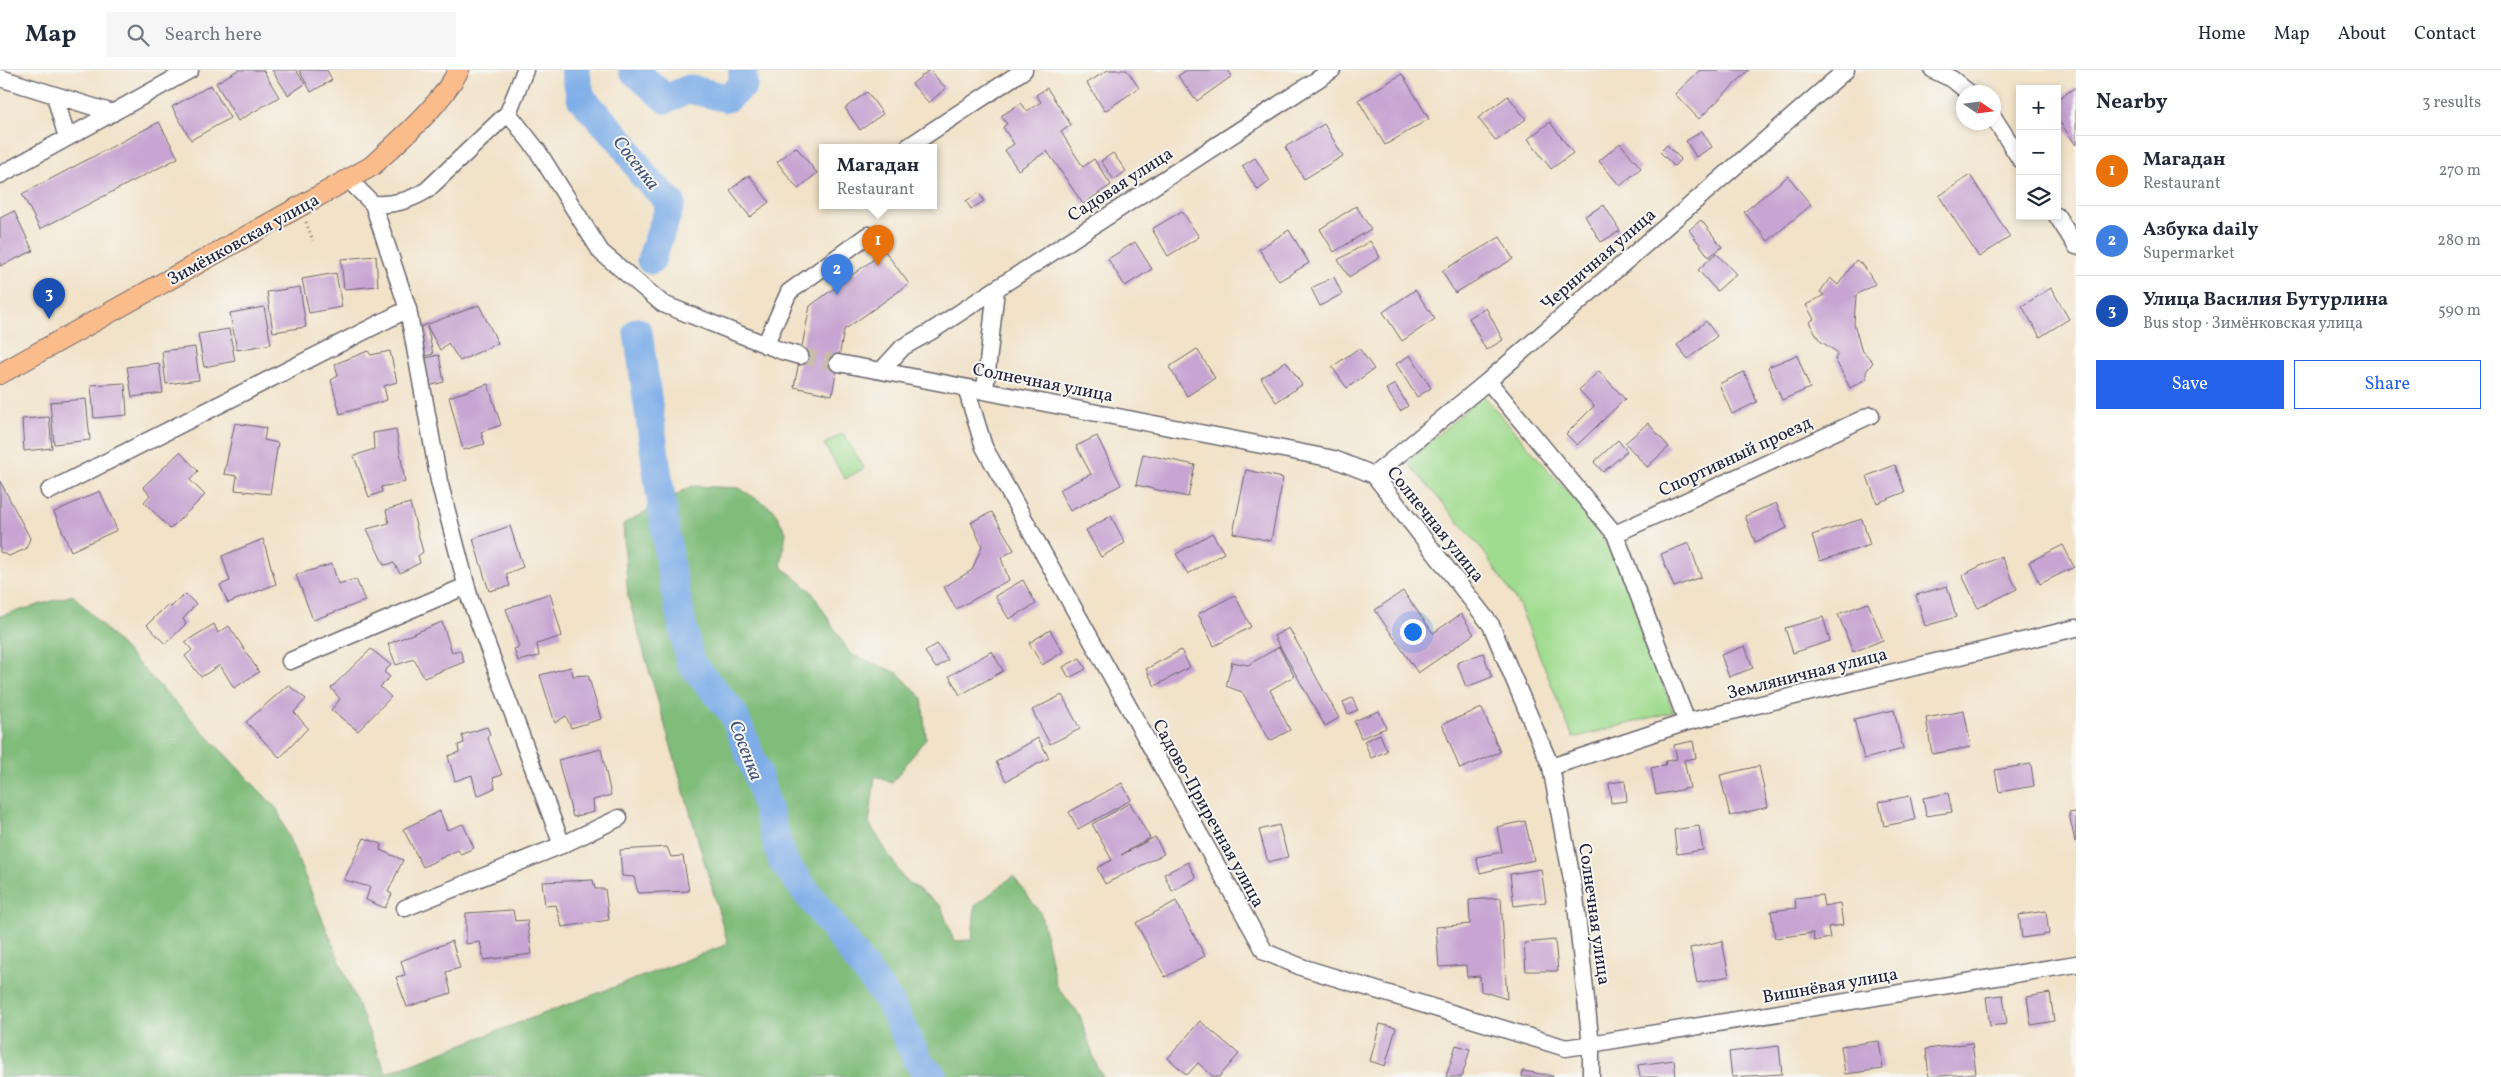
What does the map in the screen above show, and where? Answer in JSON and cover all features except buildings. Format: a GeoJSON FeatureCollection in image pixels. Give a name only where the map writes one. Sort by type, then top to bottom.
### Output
{"type":"FeatureCollection","features":[{"type":"Feature","properties":{"kind":"main road","name":"Зимёнковская улица"},"geometry":{"type":"LineString","coordinates":[[0,374],[372,166],[420,122],[451,84],[459,70]]}},
{"type":"Feature","properties":{"kind":"street"},"geometry":{"type":"LineString","coordinates":[[0,175],[190,70]]}},
{"type":"Feature","properties":{"kind":"street"},"geometry":{"type":"LineString","coordinates":[[373,204],[391,205],[412,199],[427,190],[508,113],[525,70]]}},
{"type":"Feature","properties":{"kind":"street"},"geometry":{"type":"LineString","coordinates":[[913,144],[1024,70]]}},
{"type":"Feature","properties":{"kind":"street","name":"Садовая улица"},"geometry":{"type":"LineString","coordinates":[[881,371],[903,347],[930,332],[1332,70]]}},
{"type":"Feature","properties":{"kind":"street","name":"Черничная улица"},"geometry":{"type":"LineString","coordinates":[[1374,475],[1488,381],[1846,70]]}},
{"type":"Feature","properties":{"kind":"street"},"geometry":{"type":"LineString","coordinates":[[1933,70],[1952,79],[1959,85]]}},
{"type":"Feature","properties":{"kind":"street"},"geometry":{"type":"LineString","coordinates":[[0,78],[113,113]]}},
{"type":"Feature","properties":{"kind":"street"},"geometry":{"type":"LineString","coordinates":[[54,96],[67,138]]}},
{"type":"Feature","properties":{"kind":"street"},"geometry":{"type":"LineString","coordinates":[[508,113],[537,150],[601,252],[663,304],[765,345],[800,356]]}},
{"type":"Feature","properties":{"kind":"street"},"geometry":{"type":"LineString","coordinates":[[2001,129],[2016,153]]}},
{"type":"Feature","properties":{"kind":"street"},"geometry":{"type":"LineString","coordinates":[[349,180],[373,204],[408,309],[438,481],[466,586],[562,844]]}},
{"type":"Feature","properties":{"kind":"street"},"geometry":{"type":"LineString","coordinates":[[2060,220],[2076,246]]}},
{"type":"Feature","properties":{"kind":"street"},"geometry":{"type":"LineString","coordinates":[[765,345],[789,292],[868,235]]}},
{"type":"Feature","properties":{"kind":"street"},"geometry":{"type":"LineString","coordinates":[[985,390],[996,289]]}},
{"type":"Feature","properties":{"kind":"street"},"geometry":{"type":"LineString","coordinates":[[49,491],[408,309]]}},
{"type":"Feature","properties":{"kind":"street","name":"Солнечная улица"},"geometry":{"type":"LineString","coordinates":[[838,363],[985,390],[1334,460],[1374,475],[1491,625],[1551,766],[1575,896],[1591,1046],[1590,1077]]}},
{"type":"Feature","properties":{"kind":"street"},"geometry":{"type":"LineString","coordinates":[[1488,381],[1615,534],[1687,722]]}},
{"type":"Feature","properties":{"kind":"street","name":"Садово-Приречная улица"},"geometry":{"type":"LineString","coordinates":[[966,388],[984,448],[1265,952],[1304,968],[1566,1048],[1591,1046]]}},
{"type":"Feature","properties":{"kind":"street","name":"Спортивный проезд"},"geometry":{"type":"LineString","coordinates":[[1615,534],[1871,415]]}},
{"type":"Feature","properties":{"kind":"street"},"geometry":{"type":"LineString","coordinates":[[290,661],[466,586]]}},
{"type":"Feature","properties":{"kind":"street","name":"Земляничная улица"},"geometry":{"type":"LineString","coordinates":[[1551,766],[1687,722],[2076,628]]}},
{"type":"Feature","properties":{"kind":"street"},"geometry":{"type":"LineString","coordinates":[[405,908],[562,844],[619,818]]}},
{"type":"Feature","properties":{"kind":"street","name":"Вишнёвая улица"},"geometry":{"type":"LineString","coordinates":[[1591,1046],[2076,964]]}},
{"type":"Feature","properties":{"kind":"green space"},"geometry":{"type":"Polygon","coordinates":[[[1483,395],[1591,519],[1625,577],[1673,712],[1573,738],[1519,605],[1481,548],[1407,462],[1483,395]]]}},
{"type":"Feature","properties":{"kind":"green space"},"geometry":{"type":"Polygon","coordinates":[[[843,433],[864,468],[845,479],[824,444],[843,433]]]}},
{"type":"Feature","properties":{"kind":"green space"},"geometry":{"type":"Polygon","coordinates":[[[692,486],[739,488],[773,509],[786,532],[781,566],[811,591],[850,654],[898,673],[922,698],[926,738],[892,783],[875,776],[869,823],[903,878],[941,906],[954,941],[972,940],[975,906],[1013,876],[1041,914],[1056,985],[1080,1016],[1096,1064],[1103,1077],[0,1077],[0,616],[73,595],[277,809],[386,1073],[728,944],[628,597],[623,524],[692,486]]]}},
{"type":"Feature","properties":{"kind":"waterway","name":"Сосенка"},"geometry":{"type":"LineString","coordinates":[[575,70],[581,98],[623,143],[643,175],[671,203],[651,260]]}},
{"type":"Feature","properties":{"kind":"waterway"},"geometry":{"type":"LineString","coordinates":[[633,70],[666,99],[689,89],[727,98],[743,85],[743,70]]}},
{"type":"Feature","properties":{"kind":"waterway","name":"Сосенка"},"geometry":{"type":"LineString","coordinates":[[638,332],[671,571],[690,662],[733,713],[757,773],[782,860],[889,1001],[920,1064],[933,1077]]}},
{"type":"Feature","properties":{"kind":"tunnel"},"geometry":{"type":"LineString","coordinates":[[800,356],[838,363]]}},
{"type":"Feature","properties":{"kind":"place","name":"Магадан"},"geometry":{"type":"Point","coordinates":[878,266]}},
{"type":"Feature","properties":{"kind":"place","name":"Азбука daily"},"geometry":{"type":"Point","coordinates":[837,295]}},
{"type":"Feature","properties":{"kind":"place","name":"Улица Василия Бутурлина"},"geometry":{"type":"Point","coordinates":[49,319]}}]}
